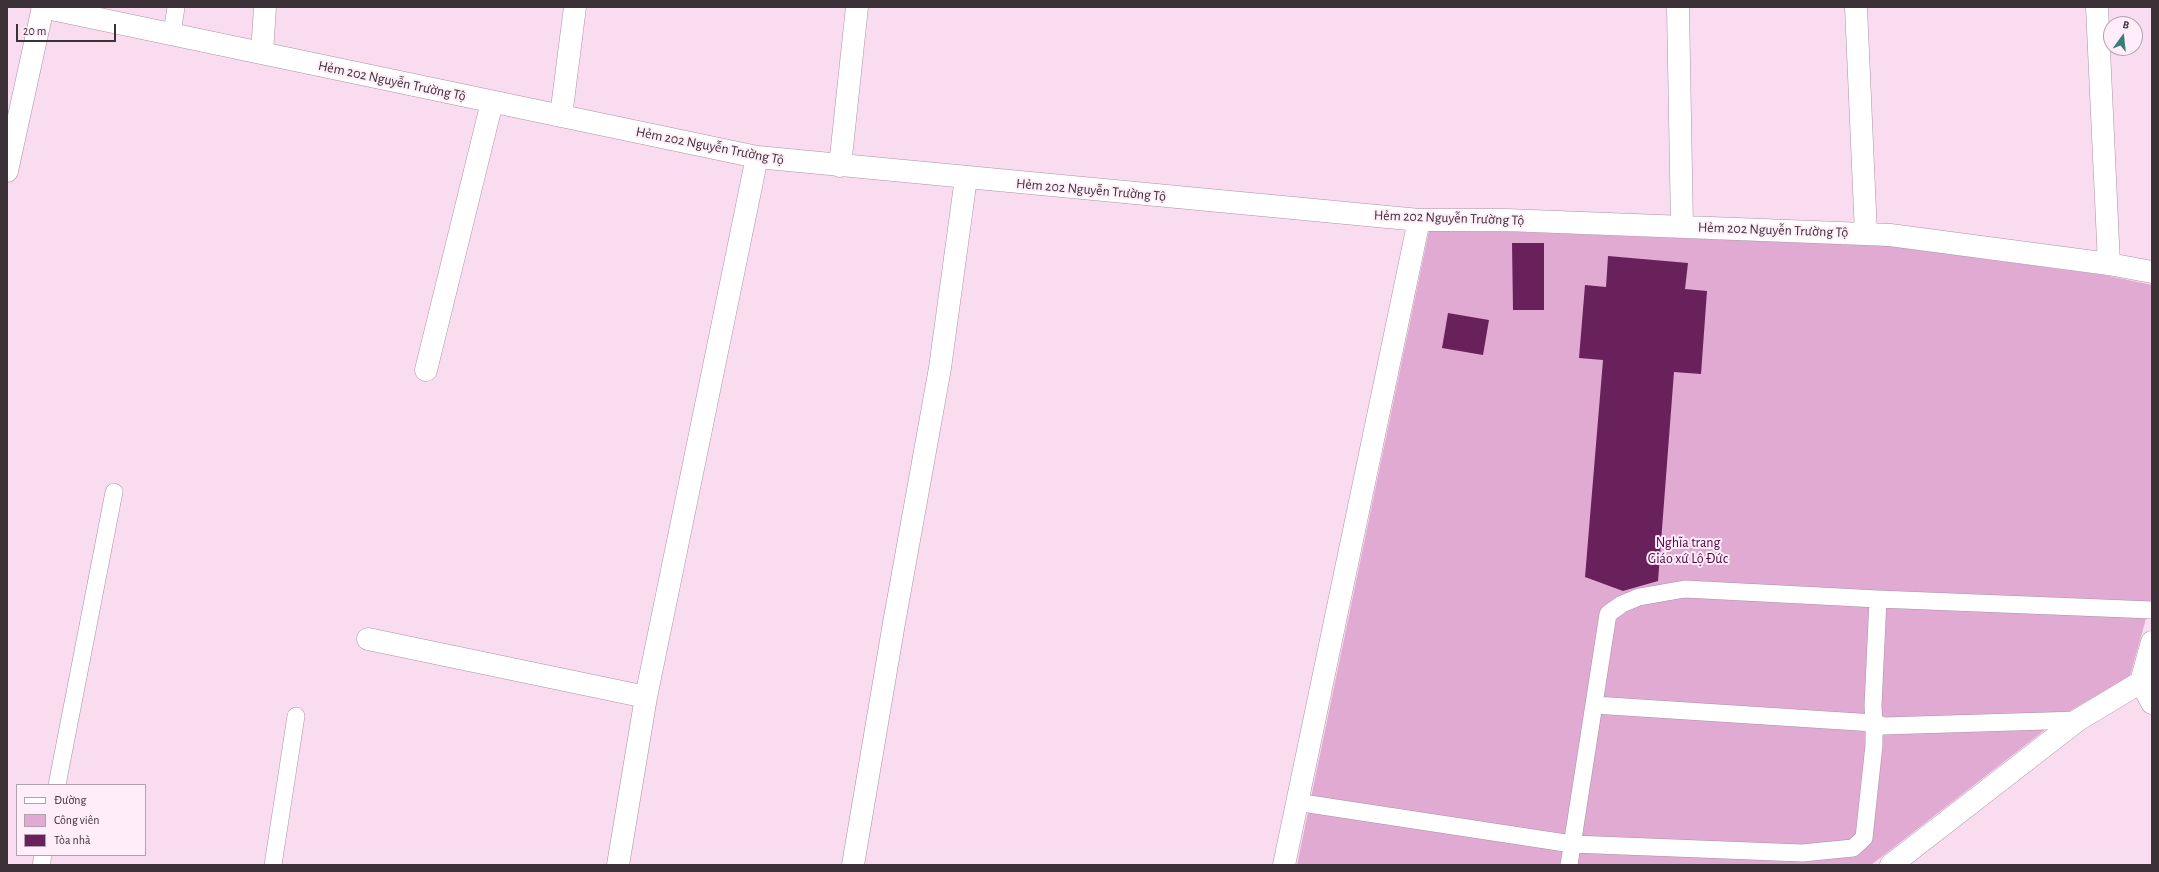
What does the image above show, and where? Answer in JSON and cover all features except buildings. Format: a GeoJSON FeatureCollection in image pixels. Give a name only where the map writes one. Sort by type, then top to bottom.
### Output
{"type":"FeatureCollection","features":[{"type":"Feature","properties":{"kind":"street","name":"Hẻm 202 Nguyễn Trường Tộ"},"geometry":{"type":"LineString","coordinates":[[43,7],[757,157],[1419,220],[1506,220],[1890,234],[2109,264],[2152,272]]}},
{"type":"Feature","properties":{"kind":"street"},"geometry":{"type":"LineString","coordinates":[[7,171],[43,7]]}},
{"type":"Feature","properties":{"kind":"street"},"geometry":{"type":"LineString","coordinates":[[262,53],[264,7]]}},
{"type":"Feature","properties":{"kind":"street"},"geometry":{"type":"LineString","coordinates":[[561,116],[575,7]]}},
{"type":"Feature","properties":{"kind":"street"},"geometry":{"type":"LineString","coordinates":[[840,166],[858,7]]}},
{"type":"Feature","properties":{"kind":"street"},"geometry":{"type":"LineString","coordinates":[[1678,7],[1682,227]]}},
{"type":"Feature","properties":{"kind":"street"},"geometry":{"type":"LineString","coordinates":[[1856,7],[1866,234]]}},
{"type":"Feature","properties":{"kind":"street"},"geometry":{"type":"LineString","coordinates":[[2097,7],[2109,264]]}},
{"type":"Feature","properties":{"kind":"street"},"geometry":{"type":"LineString","coordinates":[[426,370],[492,102]]}},
{"type":"Feature","properties":{"kind":"street"},"geometry":{"type":"LineString","coordinates":[[618,865],[646,697],[757,157]]}},
{"type":"Feature","properties":{"kind":"street"},"geometry":{"type":"LineString","coordinates":[[854,865],[894,623],[940,368],[966,178]]}},
{"type":"Feature","properties":{"kind":"street"},"geometry":{"type":"LineString","coordinates":[[1284,865],[1419,220]]}},
{"type":"Feature","properties":{"kind":"street"},"geometry":{"type":"LineString","coordinates":[[368,639],[646,697]]}},
{"type":"Feature","properties":{"kind":"street"},"geometry":{"type":"LineString","coordinates":[[2152,642],[2141,682],[2152,703]]}},
{"type":"Feature","properties":{"kind":"street"},"geometry":{"type":"LineString","coordinates":[[1891,865],[2078,720],[2141,682]]}},
{"type":"Feature","properties":{"kind":"lane"},"geometry":{"type":"LineString","coordinates":[[172,34],[176,7]]}},
{"type":"Feature","properties":{"kind":"lane"},"geometry":{"type":"LineString","coordinates":[[57,784],[114,492]]}},
{"type":"Feature","properties":{"kind":"lane"},"geometry":{"type":"LineString","coordinates":[[1569,865],[1608,614],[1622,604],[1634,599],[1685,589],[1878,599],[2152,610]]}},
{"type":"Feature","properties":{"kind":"lane"},"geometry":{"type":"LineString","coordinates":[[1296,802],[1572,844],[1802,853],[1853,848],[1864,838],[1874,745],[1873,706],[1878,599]]}},
{"type":"Feature","properties":{"kind":"lane"},"geometry":{"type":"LineString","coordinates":[[1594,705],[1874,723],[1884,726],[2078,720]]}},
{"type":"Feature","properties":{"kind":"lane"},"geometry":{"type":"LineString","coordinates":[[273,865],[296,716]]}},
{"type":"Feature","properties":{"kind":"green space","name":"Nghĩa trang Giáo xứ Lộ Đức"},"geometry":{"type":"Polygon","coordinates":[[[1429,231],[1520,232],[1888,246],[2104,275],[2152,285],[2152,597],[2130,676],[2068,712],[1871,865],[1297,865],[1429,231]]]}}]}
